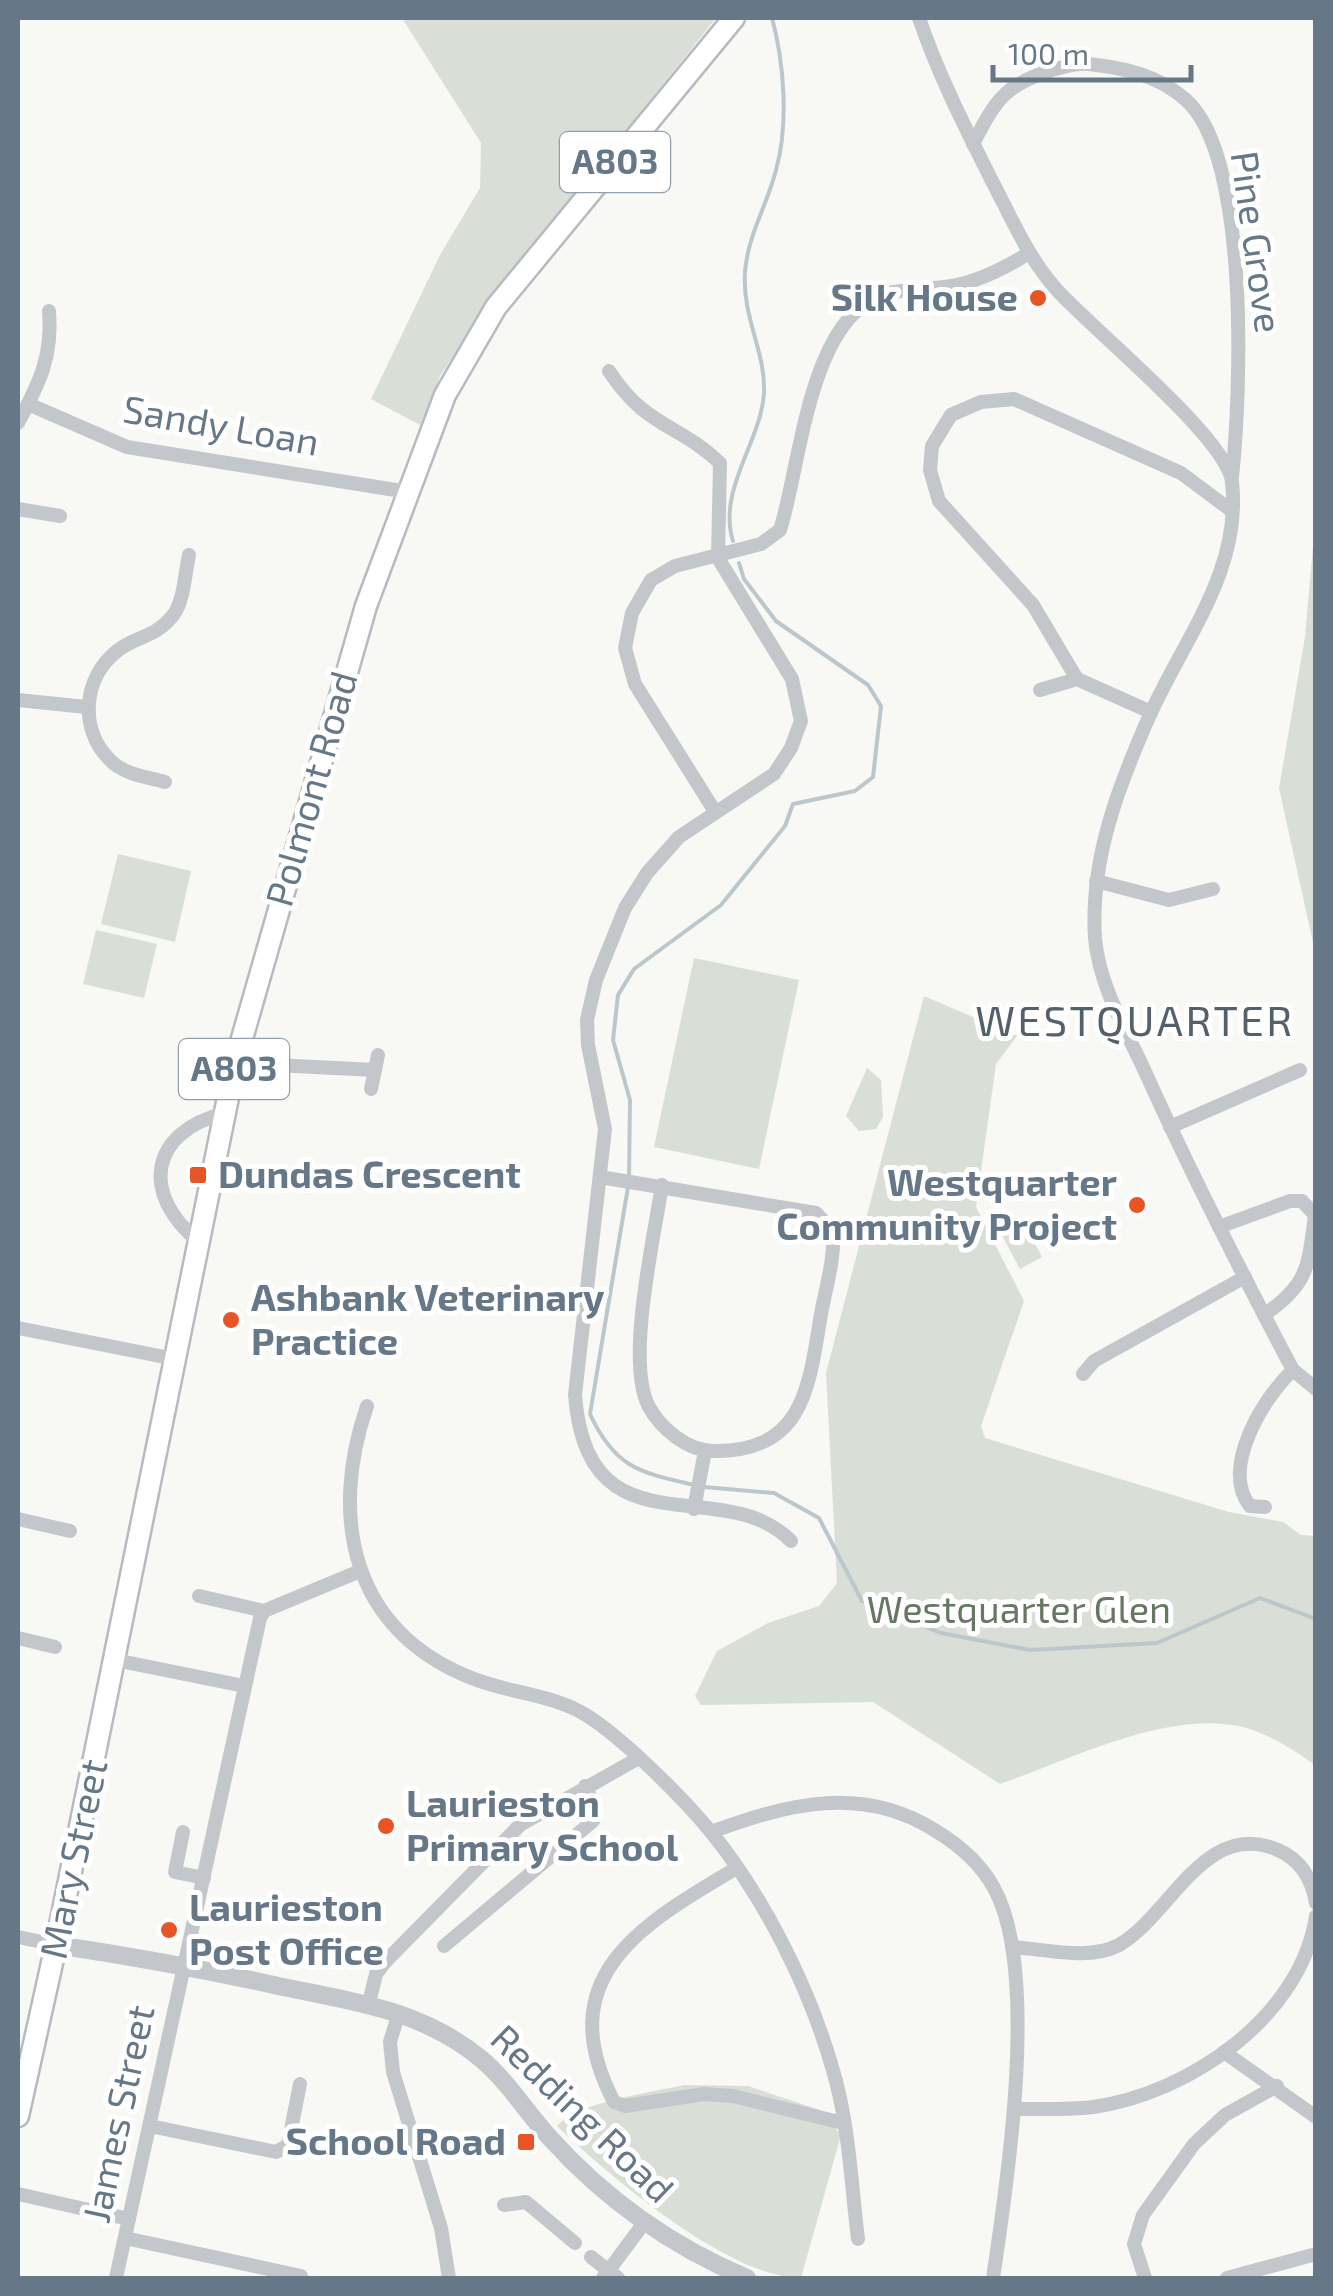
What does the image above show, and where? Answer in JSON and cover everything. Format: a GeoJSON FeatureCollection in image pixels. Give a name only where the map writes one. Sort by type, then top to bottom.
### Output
{"type":"FeatureCollection","features":[{"type":"Feature","properties":{"kind":"main road","name":"Polmont Road"},"geometry":{"type":"LineString","coordinates":[[120,1661],[235,1063],[344,673],[408,492],[445,395],[496,307],[734,18]]}},
{"type":"Feature","properties":{"kind":"main road","name":"Mary Street"},"geometry":{"type":"LineString","coordinates":[[18,2116],[120,1661]]}},
{"type":"Feature","properties":{"kind":"street"},"geometry":{"type":"LineString","coordinates":[[919,18],[936,68],[1029,253],[1056,289],[1202,431],[1232,477]]}},
{"type":"Feature","properties":{"kind":"street","name":"Pine Grove"},"geometry":{"type":"LineString","coordinates":[[973,144],[994,103],[1018,80],[1078,62],[1137,70],[1188,102],[1219,155],[1235,270],[1240,397],[1229,544],[1210,602],[1151,712],[1112,810],[1096,881],[1096,941],[1103,977],[1170,1128],[1293,1370]]}},
{"type":"Feature","properties":{"kind":"street"},"geometry":{"type":"LineString","coordinates":[[714,810],[635,684],[625,648],[632,613],[652,580],[675,566],[761,544],[780,530],[821,360],[850,317],[882,294],[955,285],[1001,270],[1029,253]]}},
{"type":"Feature","properties":{"kind":"street"},"geometry":{"type":"LineString","coordinates":[[18,423],[46,370],[52,341],[49,311]]}},
{"type":"Feature","properties":{"kind":"street"},"geometry":{"type":"LineString","coordinates":[[609,371],[636,408],[701,445],[720,463],[718,558],[792,679],[801,721],[792,748],[774,774],[714,810],[679,837],[647,873],[625,908],[596,980],[587,1020],[605,1129],[575,1395],[578,1429],[586,1452],[622,1489],[643,1498],[694,1509],[763,1519],[791,1542]]}},
{"type":"Feature","properties":{"kind":"street"},"geometry":{"type":"LineString","coordinates":[[1151,712],[1077,679],[1033,605],[938,502],[930,470],[932,446],[951,416],[981,402],[1014,399],[1181,473],[1232,512]]}},
{"type":"Feature","properties":{"kind":"street","name":"Sandy Loan"},"geometry":{"type":"LineString","coordinates":[[28,404],[127,446],[408,492]]}},
{"type":"Feature","properties":{"kind":"street"},"geometry":{"type":"LineString","coordinates":[[18,509],[60,516]]}},
{"type":"Feature","properties":{"kind":"street"},"geometry":{"type":"LineString","coordinates":[[165,782],[128,772],[109,760],[92,733],[86,706],[98,672],[118,650],[156,634],[177,610],[189,555]]}},
{"type":"Feature","properties":{"kind":"street"},"geometry":{"type":"LineString","coordinates":[[1040,690],[1077,679]]}},
{"type":"Feature","properties":{"kind":"street"},"geometry":{"type":"LineString","coordinates":[[18,700],[86,706]]}},
{"type":"Feature","properties":{"kind":"street"},"geometry":{"type":"LineString","coordinates":[[1096,881],[1169,900],[1214,889]]}},
{"type":"Feature","properties":{"kind":"street"},"geometry":{"type":"LineString","coordinates":[[235,1063],[376,1062],[370,1089]]}},
{"type":"Feature","properties":{"kind":"street"},"geometry":{"type":"LineString","coordinates":[[1170,1128],[1300,1070]]}},
{"type":"Feature","properties":{"kind":"street"},"geometry":{"type":"LineString","coordinates":[[199,1242],[167,1205],[161,1166],[180,1133],[225,1113]]}},
{"type":"Feature","properties":{"kind":"street"},"geometry":{"type":"LineString","coordinates":[[600,1177],[662,1185],[816,1213],[832,1231],[805,1400],[785,1429],[744,1449],[705,1451],[674,1438],[648,1404],[638,1356],[662,1185]]}},
{"type":"Feature","properties":{"kind":"street"},"geometry":{"type":"LineString","coordinates":[[1219,1228],[1290,1200],[1302,1201],[1315,1215],[1308,1268],[1296,1293],[1264,1315]]}},
{"type":"Feature","properties":{"kind":"street"},"geometry":{"type":"LineString","coordinates":[[1083,1374],[1094,1361],[1245,1277]]}},
{"type":"Feature","properties":{"kind":"street"},"geometry":{"type":"LineString","coordinates":[[18,1328],[176,1359]]}},
{"type":"Feature","properties":{"kind":"street"},"geometry":{"type":"LineString","coordinates":[[1265,1507],[1250,1506],[1240,1494],[1238,1470],[1272,1389],[1293,1370],[1316,1389]]}},
{"type":"Feature","properties":{"kind":"street"},"geometry":{"type":"LineString","coordinates":[[366,1406],[347,1481],[348,1513],[360,1571],[392,1625],[430,1658],[474,1680],[577,1710],[602,1725],[711,1832],[808,2001],[833,2068],[858,2239]]}},
{"type":"Feature","properties":{"kind":"street"},"geometry":{"type":"LineString","coordinates":[[694,1509],[705,1451]]}},
{"type":"Feature","properties":{"kind":"street"},"geometry":{"type":"LineString","coordinates":[[18,1519],[70,1531]]}},
{"type":"Feature","properties":{"kind":"street"},"geometry":{"type":"LineString","coordinates":[[199,1596],[264,1610],[360,1571]]}},
{"type":"Feature","properties":{"kind":"street","name":"James Street"},"geometry":{"type":"LineString","coordinates":[[116,2278],[244,1686],[264,1610]]}},
{"type":"Feature","properties":{"kind":"street"},"geometry":{"type":"LineString","coordinates":[[18,1638],[55,1647]]}},
{"type":"Feature","properties":{"kind":"street"},"geometry":{"type":"LineString","coordinates":[[120,1661],[244,1686]]}},
{"type":"Feature","properties":{"kind":"street"},"geometry":{"type":"LineString","coordinates":[[369,2003],[376,1974],[386,1961],[480,1860],[520,1825],[637,1759]]}},
{"type":"Feature","properties":{"kind":"street"},"geometry":{"type":"LineString","coordinates":[[444,1946],[593,1821],[594,1805],[586,1786]]}},
{"type":"Feature","properties":{"kind":"street"},"geometry":{"type":"LineString","coordinates":[[711,1832],[805,1803],[848,1801],[919,1820],[952,1841],[995,1889],[1013,1947],[1016,2110],[993,2278]]}},
{"type":"Feature","properties":{"kind":"street"},"geometry":{"type":"LineString","coordinates":[[183,1832],[175,1872],[204,1878]]}},
{"type":"Feature","properties":{"kind":"street"},"geometry":{"type":"LineString","coordinates":[[1013,1947],[1096,1952],[1119,1944],[1209,1857],[1240,1844],[1269,1846],[1295,1860],[1306,1873],[1316,1904]]}},
{"type":"Feature","properties":{"kind":"street"},"geometry":{"type":"LineString","coordinates":[[735,1869],[670,1908],[621,1950],[602,1974],[593,2000],[590,2036],[598,2072],[614,2102],[625,2106],[704,2094],[733,2096],[843,2123]]}},
{"type":"Feature","properties":{"kind":"street"},"geometry":{"type":"LineString","coordinates":[[1016,2110],[1092,2107],[1123,2100],[1177,2081],[1224,2052],[1249,2031],[1289,1981],[1306,1948],[1316,1916]]}},
{"type":"Feature","properties":{"kind":"street"},"geometry":{"type":"LineString","coordinates":[[18,1937],[56,1945]]}},
{"type":"Feature","properties":{"kind":"street","name":"Redding Road"},"geometry":{"type":"LineString","coordinates":[[56,1945],[184,1964],[369,2003],[434,2028],[482,2059],[549,2138],[644,2223],[708,2262],[747,2278]]}},
{"type":"Feature","properties":{"kind":"street"},"geometry":{"type":"LineString","coordinates":[[398,2012],[390,2042],[392,2072],[441,2228],[449,2278]]}},
{"type":"Feature","properties":{"kind":"street"},"geometry":{"type":"LineString","coordinates":[[1224,2052],[1316,2117]]}},
{"type":"Feature","properties":{"kind":"street"},"geometry":{"type":"LineString","coordinates":[[150,2126],[267,2152],[288,2144],[300,2084]]}},
{"type":"Feature","properties":{"kind":"street"},"geometry":{"type":"LineString","coordinates":[[1145,2278],[1134,2244],[1142,2215],[1194,2144],[1225,2115],[1277,2086]]}},
{"type":"Feature","properties":{"kind":"street"},"geometry":{"type":"LineString","coordinates":[[18,2194],[129,2219]]}},
{"type":"Feature","properties":{"kind":"street"},"geometry":{"type":"LineString","coordinates":[[504,2205],[526,2202],[575,2243]]}},
{"type":"Feature","properties":{"kind":"street"},"geometry":{"type":"LineString","coordinates":[[591,2257],[610,2276],[644,2223]]}},
{"type":"Feature","properties":{"kind":"street"},"geometry":{"type":"LineString","coordinates":[[125,2238],[262,2273],[300,2276]]}},
{"type":"Feature","properties":{"kind":"street"},"geometry":{"type":"LineString","coordinates":[[1226,2278],[1256,2276],[1316,2254]]}},
{"type":"Feature","properties":{"kind":"green space"},"geometry":{"type":"Polygon","coordinates":[[[402,18],[716,18],[492,298],[440,376],[422,426],[371,399],[440,255],[480,188],[481,143],[402,18]]]}},
{"type":"Feature","properties":{"kind":"green space"},"geometry":{"type":"Polygon","coordinates":[[[1315,523],[1315,952],[1279,788],[1305,637],[1315,523]]]}},
{"type":"Feature","properties":{"kind":"green space"},"geometry":{"type":"Polygon","coordinates":[[[118,854],[191,871],[175,942],[101,924],[118,854]]]}},
{"type":"Feature","properties":{"kind":"green space"},"geometry":{"type":"Polygon","coordinates":[[[96,930],[157,944],[144,998],[83,984],[96,930]]]}},
{"type":"Feature","properties":{"kind":"green space"},"geometry":{"type":"Polygon","coordinates":[[[694,958],[799,980],[759,1169],[654,1147],[694,958]]]}},
{"type":"Feature","properties":{"kind":"green space","name":"Westquarter Glen"},"geometry":{"type":"Polygon","coordinates":[[[924,996],[1017,1036],[996,1064],[976,1207],[1024,1301],[981,1426],[985,1438],[1229,1512],[1283,1522],[1301,1535],[1315,1536],[1315,1765],[1265,1735],[1232,1725],[1204,1723],[1115,1741],[1000,1784],[873,1702],[701,1705],[695,1696],[717,1651],[768,1623],[819,1606],[837,1583],[826,1373],[924,996]]]}},
{"type":"Feature","properties":{"kind":"green space"},"geometry":{"type":"Polygon","coordinates":[[[867,1068],[881,1080],[883,1117],[876,1129],[859,1131],[846,1116],[867,1068]]]}},
{"type":"Feature","properties":{"kind":"green space"},"geometry":{"type":"Polygon","coordinates":[[[1021,1216],[1042,1257],[1020,1269],[998,1228],[1021,1216]]]}},
{"type":"Feature","properties":{"kind":"green space"},"geometry":{"type":"Polygon","coordinates":[[[684,2085],[748,2086],[820,2110],[841,2135],[801,2278],[772,2273],[706,2243],[638,2196],[557,2126],[567,2117],[598,2104],[684,2085]]]}},
{"type":"Feature","properties":{"kind":"waterway"},"geometry":{"type":"LineString","coordinates":[[733,541],[731,503],[764,393],[747,305],[745,272],[750,245],[776,170],[783,133],[782,73],[772,18]]}},
{"type":"Feature","properties":{"kind":"waterway"},"geometry":{"type":"LineString","coordinates":[[629,1177],[630,1100],[613,1040],[618,995],[634,969],[721,905],[785,826],[793,804],[855,791],[873,777],[881,706],[868,685],[776,621],[744,579],[739,563]]}},
{"type":"Feature","properties":{"kind":"waterway"},"geometry":{"type":"LineString","coordinates":[[628,1187],[590,1414],[619,1457],[644,1471],[694,1485]]}},
{"type":"Feature","properties":{"kind":"waterway"},"geometry":{"type":"LineString","coordinates":[[704,1487],[774,1493],[819,1518],[862,1601],[941,1633],[1030,1650],[1157,1643],[1260,1598],[1316,1619]]}},
{"type":"Feature","properties":{"kind":"place","name":"Silk House"},"geometry":{"type":"Point","coordinates":[1038,298]}},
{"type":"Feature","properties":{"kind":"place","name":"Dundas Crescent"},"geometry":{"type":"Point","coordinates":[198,1175]}},
{"type":"Feature","properties":{"kind":"place","name":"Westquarter Community Project"},"geometry":{"type":"Point","coordinates":[1137,1205]}},
{"type":"Feature","properties":{"kind":"place","name":"Ashbank Veterinary Practice"},"geometry":{"type":"Point","coordinates":[231,1320]}},
{"type":"Feature","properties":{"kind":"place","name":"Laurieston Primary School"},"geometry":{"type":"Point","coordinates":[386,1826]}},
{"type":"Feature","properties":{"kind":"place","name":"Laurieston Post Office"},"geometry":{"type":"Point","coordinates":[169,1930]}},
{"type":"Feature","properties":{"kind":"place","name":"School Road"},"geometry":{"type":"Point","coordinates":[526,2142]}},
{"type":"Feature","properties":{"kind":"district","name":"WESTQUARTER"},"geometry":{"type":"Point","coordinates":[1135,1021]}}]}
